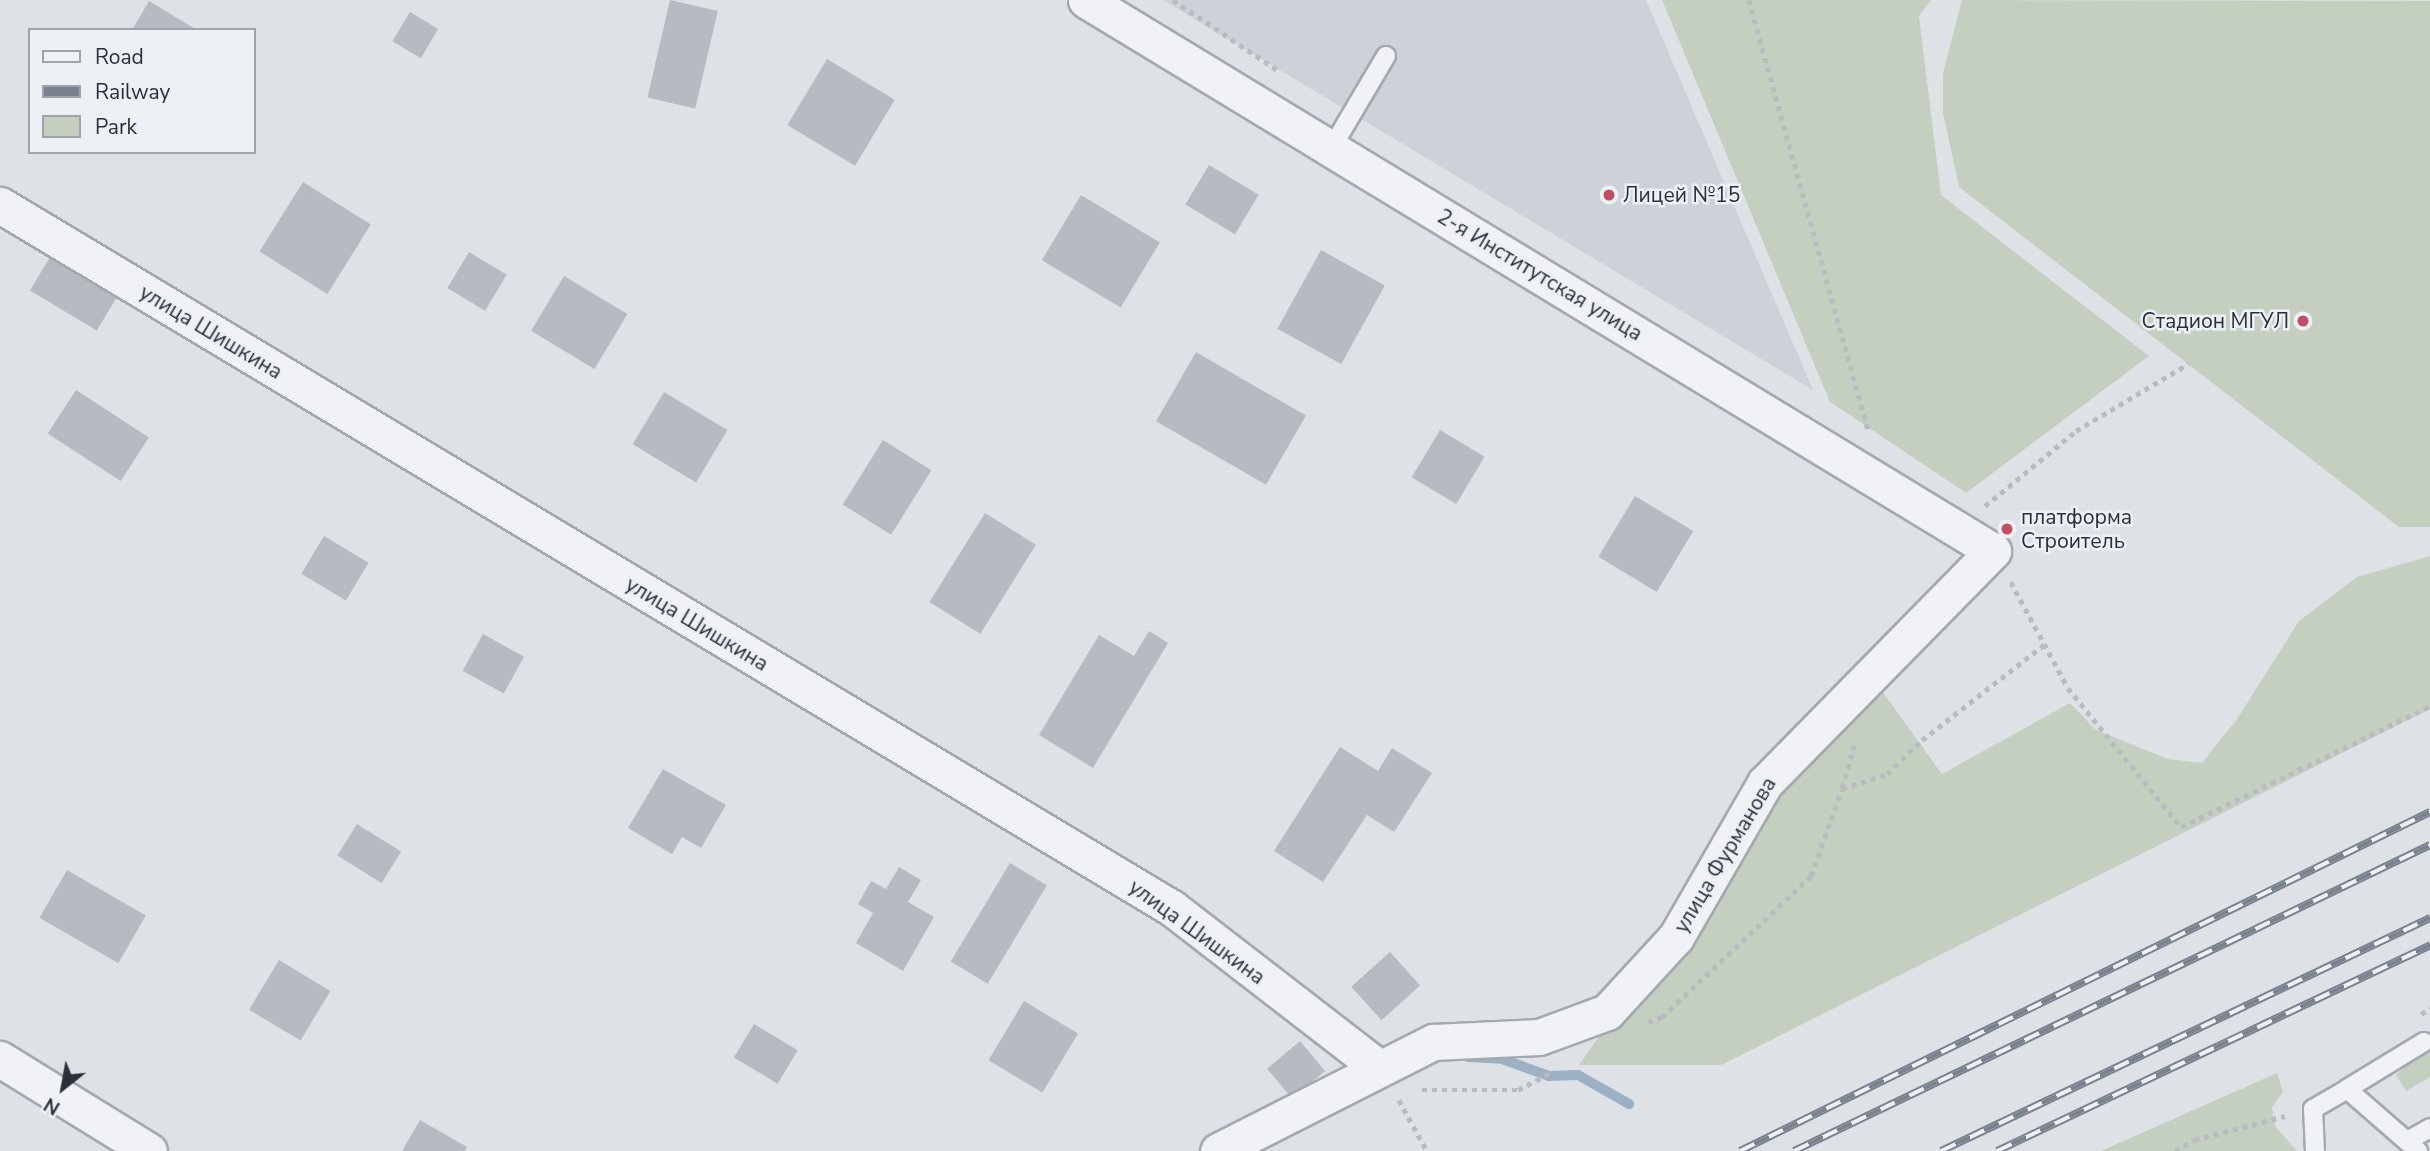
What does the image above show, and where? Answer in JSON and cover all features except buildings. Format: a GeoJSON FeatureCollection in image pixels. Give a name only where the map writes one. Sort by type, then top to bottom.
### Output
{"type":"FeatureCollection","features":[{"type":"Feature","properties":{"kind":"street","name":"2-я Институтская улица"},"geometry":{"type":"LineString","coordinates":[[1086,0],[1993,551]]}},
{"type":"Feature","properties":{"kind":"street","name":"улица Шишкина"},"geometry":{"type":"LineString","coordinates":[[0,205],[1172,908],[1386,1079]]}},
{"type":"Feature","properties":{"kind":"street","name":"улица Фурманова"},"geometry":{"type":"LineString","coordinates":[[1217,1151],[1386,1079],[1433,1042],[1539,1037],[1607,1012],[1676,937],[1765,783],[1993,551]]}},
{"type":"Feature","properties":{"kind":"street"},"geometry":{"type":"LineString","coordinates":[[0,1059],[149,1151]]}},
{"type":"Feature","properties":{"kind":"lane"},"geometry":{"type":"LineString","coordinates":[[1331,149],[1386,57]]}},
{"type":"Feature","properties":{"kind":"lane"},"geometry":{"type":"LineString","coordinates":[[2315,1151],[2313,1109],[2424,1042]]}},
{"type":"Feature","properties":{"kind":"lane"},"geometry":{"type":"LineString","coordinates":[[2347,1089],[2413,1146],[2430,1128]]}},
{"type":"Feature","properties":{"kind":"path"},"geometry":{"type":"LineString","coordinates":[[1749,0],[1872,444]]}},
{"type":"Feature","properties":{"kind":"path"},"geometry":{"type":"LineString","coordinates":[[1958,529],[2076,431],[2188,365]]}},
{"type":"Feature","properties":{"kind":"path"},"geometry":{"type":"LineString","coordinates":[[1993,551],[2068,688],[2182,827],[2430,706]]}},
{"type":"Feature","properties":{"kind":"path"},"geometry":{"type":"LineString","coordinates":[[1639,1026],[1662,1017],[1811,876],[1842,789],[1887,774],[1922,740],[2045,644]]}},
{"type":"Feature","properties":{"kind":"path"},"geometry":{"type":"LineString","coordinates":[[2418,1016],[2430,1008]]}},
{"type":"Feature","properties":{"kind":"path"},"geometry":{"type":"LineString","coordinates":[[1386,1079],[1518,1090],[1557,1068]]}},
{"type":"Feature","properties":{"kind":"path"},"geometry":{"type":"LineString","coordinates":[[1386,1079],[1427,1151]]}},
{"type":"Feature","properties":{"kind":"path"},"geometry":{"type":"LineString","coordinates":[[2175,1151],[2194,1140],[2313,1109]]}},
{"type":"Feature","properties":{"kind":"shaded area","name":"Лицей №15"},"geometry":{"type":"Polygon","coordinates":[[[1163,0],[1646,0],[1813,390],[1163,0]]]}},
{"type":"Feature","properties":{"kind":"green space"},"geometry":{"type":"Polygon","coordinates":[[[1662,0],[1931,0],[1919,16],[1941,195],[2149,356],[1966,493],[1830,402],[1662,0]]]}},
{"type":"Feature","properties":{"kind":"green space","name":"Стадион МГУЛ"},"geometry":{"type":"Polygon","coordinates":[[[1962,0],[2430,1],[2430,527],[2399,527],[1959,187],[1943,113],[1943,73],[1962,0]]]}},
{"type":"Feature","properties":{"kind":"green space"},"geometry":{"type":"Polygon","coordinates":[[[2430,556],[2430,709],[1721,1065],[1579,1065],[1772,791],[1879,687],[1942,774],[2070,703],[2096,730],[2168,759],[2202,763],[2237,719],[2299,621],[2357,577],[2430,556]]]}},
{"type":"Feature","properties":{"kind":"green space"},"geometry":{"type":"Polygon","coordinates":[[[2430,1045],[2430,1077],[2406,1091],[2396,1075],[2430,1045]]]}},
{"type":"Feature","properties":{"kind":"green space"},"geometry":{"type":"Polygon","coordinates":[[[2277,1073],[2283,1092],[2272,1107],[2275,1126],[2297,1151],[2101,1151],[2277,1073]]]}},
{"type":"Feature","properties":{"kind":"waterway"},"geometry":{"type":"LineString","coordinates":[[1468,1057],[1502,1059],[1549,1076],[1578,1075],[1629,1104]]}},
{"type":"Feature","properties":{"kind":"railway"},"geometry":{"type":"LineString","coordinates":[[1740,1151],[2430,812]]}},
{"type":"Feature","properties":{"kind":"railway"},"geometry":{"type":"LineString","coordinates":[[1794,1151],[2430,845]]}},
{"type":"Feature","properties":{"kind":"railway"},"geometry":{"type":"LineString","coordinates":[[1941,1151],[2430,918]]}},
{"type":"Feature","properties":{"kind":"railway"},"geometry":{"type":"LineString","coordinates":[[1997,1151],[2430,945]]}},
{"type":"Feature","properties":{"kind":"place","name":"Лицей №15"},"geometry":{"type":"Point","coordinates":[1609,195]}},
{"type":"Feature","properties":{"kind":"place","name":"Стадион МГУЛ"},"geometry":{"type":"Point","coordinates":[2303,321]}},
{"type":"Feature","properties":{"kind":"place","name":"платформа Строитель"},"geometry":{"type":"Point","coordinates":[2007,529]}}]}
